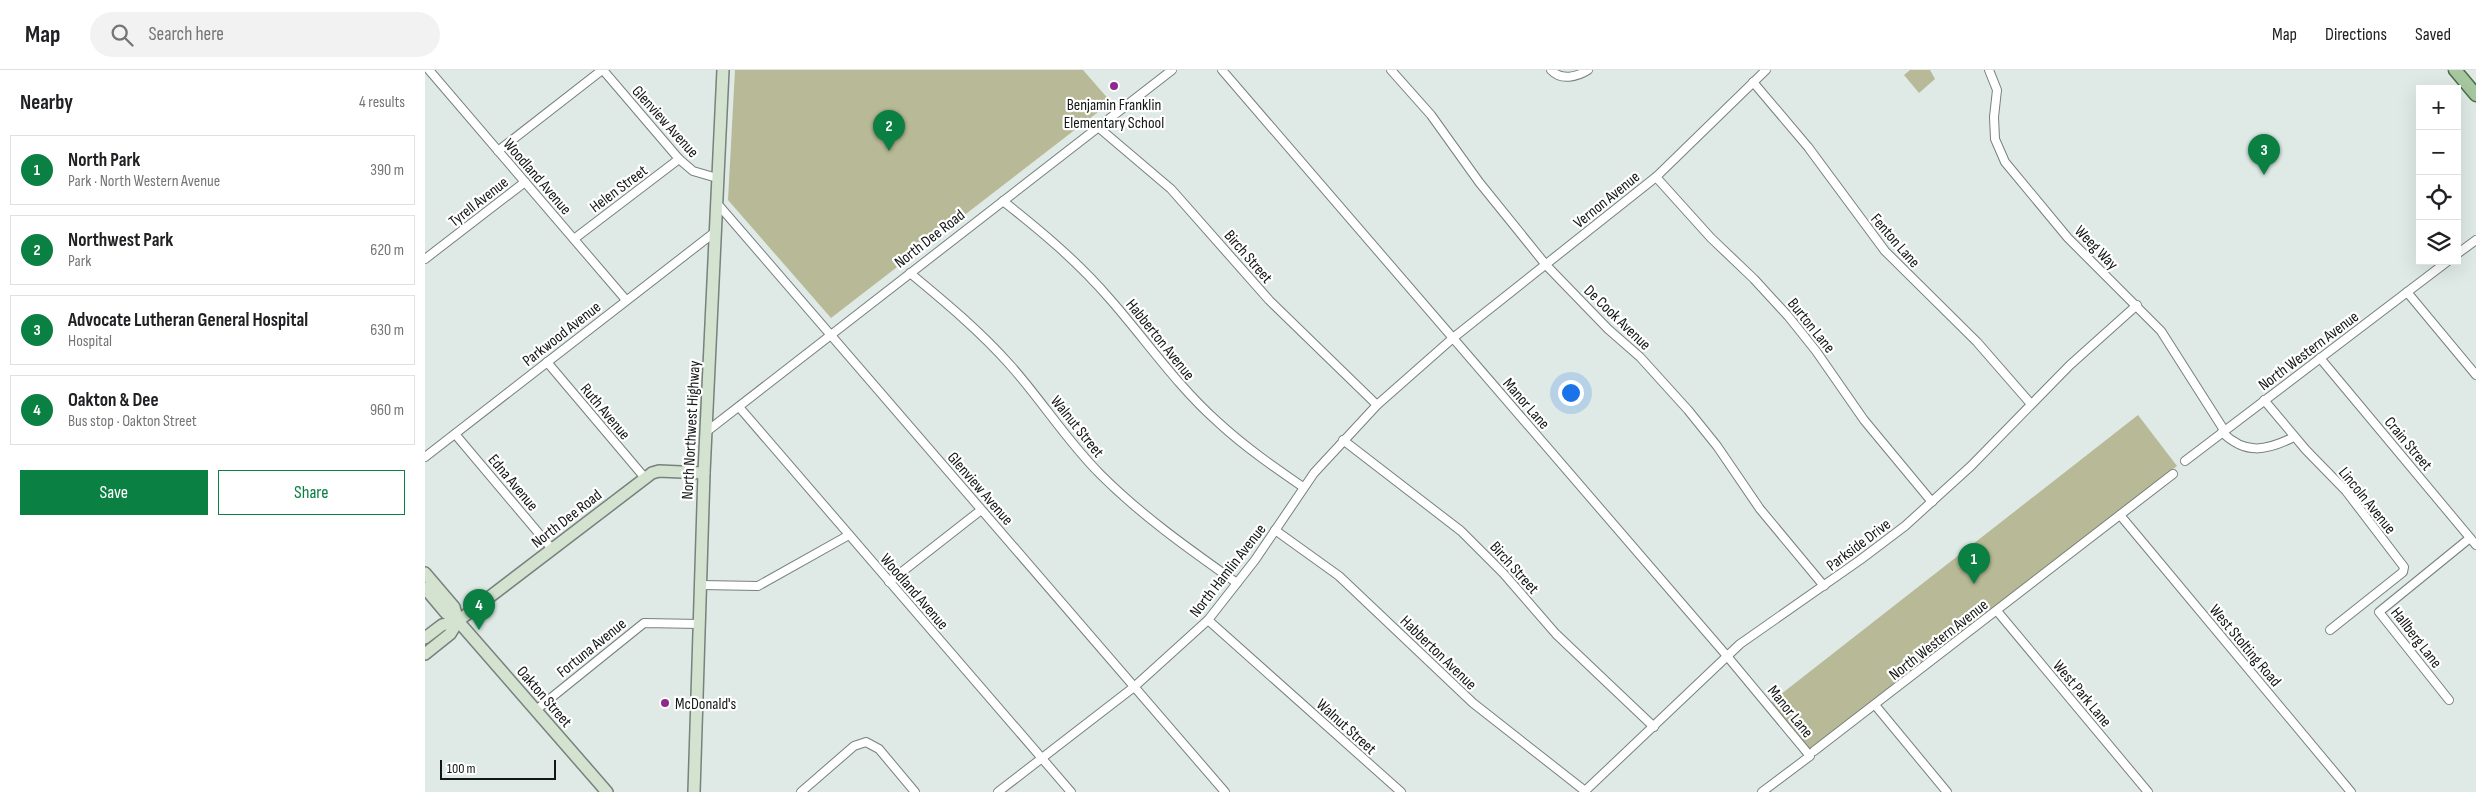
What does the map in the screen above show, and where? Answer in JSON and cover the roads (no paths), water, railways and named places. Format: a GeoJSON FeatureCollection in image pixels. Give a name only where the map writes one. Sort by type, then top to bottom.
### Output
{"type":"FeatureCollection","features":[{"type":"Feature","properties":{"kind":"main road","name":"North Northwest Highway"},"geometry":{"type":"LineString","coordinates":[[694,792],[704,473],[723,70]]}},
{"type":"Feature","properties":{"kind":"main road"},"geometry":{"type":"LineString","coordinates":[[2455,70],[2476,94]]}},
{"type":"Feature","properties":{"kind":"main road","name":"North Dee Road"},"geometry":{"type":"LineString","coordinates":[[425,654],[450,634],[458,621],[645,478],[659,471],[704,473]]}},
{"type":"Feature","properties":{"kind":"main road","name":"Oakton Street"},"geometry":{"type":"LineString","coordinates":[[425,573],[454,607],[458,621]]}},
{"type":"Feature","properties":{"kind":"main road","name":"Oakton Street"},"geometry":{"type":"LineString","coordinates":[[425,588],[446,613],[458,621],[607,792]]}},
{"type":"Feature","properties":{"kind":"main road","name":"North Dee Road"},"geometry":{"type":"LineString","coordinates":[[425,638],[442,625],[458,621]]}},
{"type":"Feature","properties":{"kind":"street","name":"Woodland Avenue"},"geometry":{"type":"LineString","coordinates":[[429,70],[626,300]]}},
{"type":"Feature","properties":{"kind":"street","name":"Tyrell Avenue"},"geometry":{"type":"LineString","coordinates":[[498,151],[603,70]]}},
{"type":"Feature","properties":{"kind":"street","name":"Glenview Avenue"},"geometry":{"type":"LineString","coordinates":[[603,70],[679,159],[693,171],[717,178]]}},
{"type":"Feature","properties":{"kind":"street","name":"North Dee Road"},"geometry":{"type":"LineString","coordinates":[[706,432],[1172,70]]}},
{"type":"Feature","properties":{"kind":"street","name":"Manor Lane"},"geometry":{"type":"LineString","coordinates":[[1222,70],[1812,754]]}},
{"type":"Feature","properties":{"kind":"street","name":"De Cook Avenue"},"geometry":{"type":"LineString","coordinates":[[1391,70],[1431,115],[1479,182],[1547,265],[1599,320],[1640,357],[1688,410],[1717,446],[1771,523],[1824,586]]}},
{"type":"Feature","properties":{"kind":"street"},"geometry":{"type":"LineString","coordinates":[[1551,70],[1563,76],[1578,76],[1587,70]]}},
{"type":"Feature","properties":{"kind":"street","name":"Vernon Avenue"},"geometry":{"type":"LineString","coordinates":[[1453,338],[1657,177],[1766,70]]}},
{"type":"Feature","properties":{"kind":"street","name":"Weeg Way"},"geometry":{"type":"LineString","coordinates":[[1989,70],[1997,90],[1994,117],[1995,139],[2005,162],[2068,238],[2161,331],[2223,431]]}},
{"type":"Feature","properties":{"kind":"street","name":"Fenton Lane"},"geometry":{"type":"LineString","coordinates":[[1753,82],[1808,147],[1885,251],[1977,342],[2031,404]]}},
{"type":"Feature","properties":{"kind":"street","name":"Birch Street"},"geometry":{"type":"LineString","coordinates":[[1098,127],[1165,184],[1203,223],[1269,300],[1377,405]]}},
{"type":"Feature","properties":{"kind":"street","name":"Helen Street"},"geometry":{"type":"LineString","coordinates":[[574,239],[679,159]]}},
{"type":"Feature","properties":{"kind":"street","name":"Burton Lane"},"geometry":{"type":"LineString","coordinates":[[1657,177],[1711,238],[1754,278],[1788,316],[1816,351],[1874,433],[1931,502]]}},
{"type":"Feature","properties":{"kind":"street","name":"Tyrell Avenue"},"geometry":{"type":"LineString","coordinates":[[425,259],[525,182]]}},
{"type":"Feature","properties":{"kind":"street","name":"Habberton Avenue"},"geometry":{"type":"LineString","coordinates":[[1003,201],[1054,242],[1093,280],[1164,367],[1218,423],[1260,457],[1303,487]]}},
{"type":"Feature","properties":{"kind":"street","name":"Glenview Avenue"},"geometry":{"type":"LineString","coordinates":[[716,202],[1225,792]]}},
{"type":"Feature","properties":{"kind":"street","name":"Parkwood Avenue"},"geometry":{"type":"LineString","coordinates":[[425,456],[715,232]]}},
{"type":"Feature","properties":{"kind":"street"},"geometry":{"type":"LineString","coordinates":[[2461,251],[2476,240]]}},
{"type":"Feature","properties":{"kind":"street","name":"North Western Avenue"},"geometry":{"type":"LineString","coordinates":[[2185,462],[2223,431],[2443,265]]}},
{"type":"Feature","properties":{"kind":"street","name":"Walnut Street"},"geometry":{"type":"LineString","coordinates":[[910,273],[997,350],[1083,456],[1105,479],[1153,522],[1237,583]]}},
{"type":"Feature","properties":{"kind":"street"},"geometry":{"type":"LineString","coordinates":[[2407,292],[2476,375]]}},
{"type":"Feature","properties":{"kind":"street","name":"Parkside Drive"},"geometry":{"type":"LineString","coordinates":[[1585,791],[1748,638],[1885,541],[1931,502],[1971,466],[2069,365],[2137,305]]}},
{"type":"Feature","properties":{"kind":"street","name":"North Hamlin Avenue"},"geometry":{"type":"LineString","coordinates":[[998,792],[1134,687],[1208,620],[1275,530],[1303,487],[1343,440],[1377,405],[1453,338]]}},
{"type":"Feature","properties":{"kind":"street","name":"Crain Street"},"geometry":{"type":"LineString","coordinates":[[2320,358],[2476,545]]}},
{"type":"Feature","properties":{"kind":"street","name":"Ruth Avenue"},"geometry":{"type":"LineString","coordinates":[[547,362],[645,478]]}},
{"type":"Feature","properties":{"kind":"street","name":"Lincoln Avenue"},"geometry":{"type":"LineString","coordinates":[[2264,400],[2294,437],[2345,491],[2404,567],[2403,572],[2391,583],[2330,630]]}},
{"type":"Feature","properties":{"kind":"street","name":"Woodland Avenue"},"geometry":{"type":"LineString","coordinates":[[739,407],[1071,792]]}},
{"type":"Feature","properties":{"kind":"street"},"geometry":{"type":"LineString","coordinates":[[2223,431],[2237,444],[2259,449],[2275,446],[2294,437]]}},
{"type":"Feature","properties":{"kind":"street","name":"Edna Avenue"},"geometry":{"type":"LineString","coordinates":[[455,434],[552,549]]}},
{"type":"Feature","properties":{"kind":"street","name":"Birch Street"},"geometry":{"type":"LineString","coordinates":[[1343,440],[1461,531],[1503,573],[1555,634],[1654,727]]}},
{"type":"Feature","properties":{"kind":"street","name":"North Western Avenue"},"geometry":{"type":"LineString","coordinates":[[1762,792],[2173,474]]}},
{"type":"Feature","properties":{"kind":"street"},"geometry":{"type":"LineString","coordinates":[[889,582],[981,510]]}},
{"type":"Feature","properties":{"kind":"street","name":"West Stolting Road"},"geometry":{"type":"LineString","coordinates":[[2120,515],[2351,792]]}},
{"type":"Feature","properties":{"kind":"street","name":"Habberton Avenue"},"geometry":{"type":"LineString","coordinates":[[1275,530],[1339,576],[1473,703],[1585,791]]}},
{"type":"Feature","properties":{"kind":"street"},"geometry":{"type":"LineString","coordinates":[[701,585],[758,586],[849,535]]}},
{"type":"Feature","properties":{"kind":"street","name":"Hallberg Lane"},"geometry":{"type":"LineString","coordinates":[[2449,700],[2379,612],[2470,538]]}},
{"type":"Feature","properties":{"kind":"street"},"geometry":{"type":"LineString","coordinates":[[2391,583],[2401,594]]}},
{"type":"Feature","properties":{"kind":"street","name":"West Park Lane"},"geometry":{"type":"LineString","coordinates":[[1997,611],[2148,792]]}},
{"type":"Feature","properties":{"kind":"street","name":"Walnut Street"},"geometry":{"type":"LineString","coordinates":[[1208,620],[1401,792]]}},
{"type":"Feature","properties":{"kind":"street","name":"Fortuna Avenue"},"geometry":{"type":"LineString","coordinates":[[536,710],[644,622],[700,624]]}},
{"type":"Feature","properties":{"kind":"street"},"geometry":{"type":"LineString","coordinates":[[1875,705],[1947,792]]}},
{"type":"Feature","properties":{"kind":"street"},"geometry":{"type":"LineString","coordinates":[[801,792],[854,746],[866,742],[879,749],[915,792]]}},
{"type":"Feature","properties":{"kind":"place","name":"Benjamin Franklin Elementary School"},"geometry":{"type":"Point","coordinates":[1114,86]}},
{"type":"Feature","properties":{"kind":"place","name":"Northwest Park"},"geometry":{"type":"Point","coordinates":[889,151]}},
{"type":"Feature","properties":{"kind":"place","name":"Advocate Lutheran General Hospital"},"geometry":{"type":"Point","coordinates":[2264,175]}},
{"type":"Feature","properties":{"kind":"place","name":"North Park"},"geometry":{"type":"Point","coordinates":[1974,584]}},
{"type":"Feature","properties":{"kind":"place","name":"Oakton & Dee"},"geometry":{"type":"Point","coordinates":[479,630]}},
{"type":"Feature","properties":{"kind":"place","name":"McDonald's"},"geometry":{"type":"Point","coordinates":[665,703]}}]}
